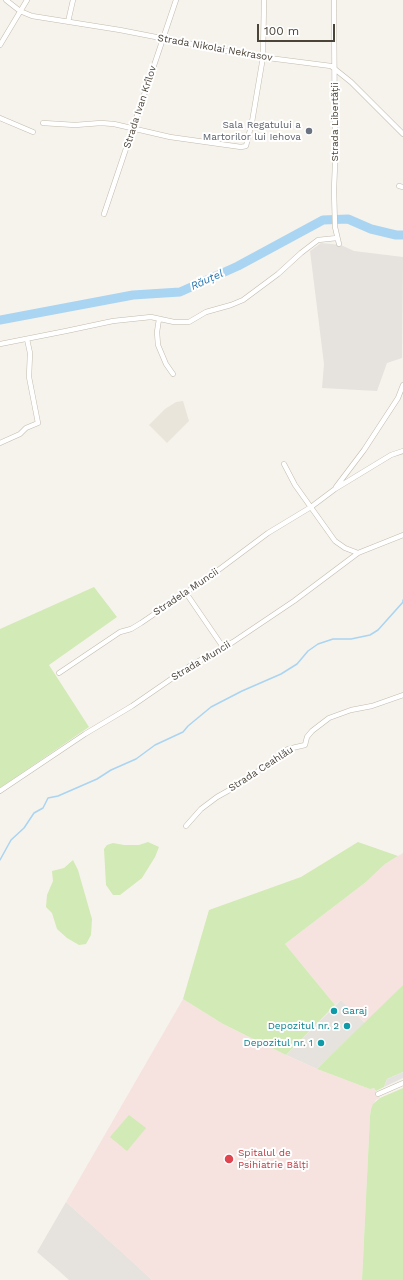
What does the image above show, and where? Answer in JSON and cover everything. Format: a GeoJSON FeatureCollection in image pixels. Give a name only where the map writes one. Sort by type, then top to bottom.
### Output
{"type":"FeatureCollection","features":[{"type":"Feature","properties":{"kind":"street","name":"Strada Nikolai Nekrasov"},"geometry":{"type":"LineString","coordinates":[[6,0],[20,11],[32,16],[163,38],[263,57],[331,66],[352,82],[403,134]]}},
{"type":"Feature","properties":{"kind":"street"},"geometry":{"type":"LineString","coordinates":[[0,46],[27,0]]}},
{"type":"Feature","properties":{"kind":"street"},"geometry":{"type":"LineString","coordinates":[[68,22],[73,0]]}},
{"type":"Feature","properties":{"kind":"street","name":"Strada Ivan Krîlov"},"geometry":{"type":"LineString","coordinates":[[104,214],[176,0]]}},
{"type":"Feature","properties":{"kind":"street"},"geometry":{"type":"LineString","coordinates":[[43,122],[75,125],[101,123],[114,124],[176,138],[241,147],[246,146],[252,122],[263,57],[264,0]]}},
{"type":"Feature","properties":{"kind":"street","name":"Strada Libertății"},"geometry":{"type":"LineString","coordinates":[[334,0],[335,227],[339,244]]}},
{"type":"Feature","properties":{"kind":"street"},"geometry":{"type":"LineString","coordinates":[[0,118],[33,132]]}},
{"type":"Feature","properties":{"kind":"street"},"geometry":{"type":"LineString","coordinates":[[0,344],[113,321],[151,317],[189,322],[206,312],[239,302],[278,274],[318,240],[337,238]]}},
{"type":"Feature","properties":{"kind":"street"},"geometry":{"type":"LineString","coordinates":[[159,319],[157,332],[158,345],[166,364],[173,374]]}},
{"type":"Feature","properties":{"kind":"street"},"geometry":{"type":"LineString","coordinates":[[0,443],[20,434],[26,428],[38,423],[29,377],[30,353],[27,339]]}},
{"type":"Feature","properties":{"kind":"street"},"geometry":{"type":"LineString","coordinates":[[334,489],[361,454],[398,398],[403,385]]}},
{"type":"Feature","properties":{"kind":"street","name":"Stradela Muncii"},"geometry":{"type":"LineString","coordinates":[[59,673],[114,636],[141,624],[268,533],[311,507],[334,489],[392,455],[403,451]]}},
{"type":"Feature","properties":{"kind":"street"},"geometry":{"type":"LineString","coordinates":[[284,464],[311,507],[335,541],[345,548],[358,553]]}},
{"type":"Feature","properties":{"kind":"street","name":"Strada Muncii"},"geometry":{"type":"LineString","coordinates":[[0,791],[85,734],[132,706],[190,666],[223,647],[294,601],[358,553],[403,535]]}},
{"type":"Feature","properties":{"kind":"street"},"geometry":{"type":"LineString","coordinates":[[186,593],[223,647]]}},
{"type":"Feature","properties":{"kind":"street","name":"Strada Ceahlău"},"geometry":{"type":"LineString","coordinates":[[186,826],[201,809],[217,797],[242,783],[288,749],[305,745],[307,737],[312,731],[329,718],[352,710],[372,706],[403,695]]}},
{"type":"Feature","properties":{"kind":"street"},"geometry":{"type":"LineString","coordinates":[[378,1094],[403,1083]]}},
{"type":"Feature","properties":{"kind":"shaded area"},"geometry":{"type":"Polygon","coordinates":[[[321,243],[341,245],[354,251],[403,257],[402,358],[387,363],[377,391],[322,388],[324,364],[310,251],[321,243]]]}},
{"type":"Feature","properties":{"kind":"shaded area"},"geometry":{"type":"Polygon","coordinates":[[[183,401],[189,421],[167,443],[149,425],[165,409],[176,402],[183,401]]]}},
{"type":"Feature","properties":{"kind":"shaded area"},"geometry":{"type":"Polygon","coordinates":[[[403,853],[403,985],[365,1023],[341,1000],[335,1005],[285,944],[366,882],[385,864],[403,853]]]}},
{"type":"Feature","properties":{"kind":"shaded area","name":"Spitalul de Psihiatrie Bălți"},"geometry":{"type":"Polygon","coordinates":[[[183,999],[223,1024],[286,1055],[317,1069],[370,1089],[374,1088],[380,1098],[376,1100],[371,1109],[370,1116],[362,1280],[152,1280],[66,1202],[183,999]]]}},
{"type":"Feature","properties":{"kind":"shaded area"},"geometry":{"type":"Polygon","coordinates":[[[341,1000],[365,1023],[317,1069],[286,1055],[341,1000]]]}},
{"type":"Feature","properties":{"kind":"shaded area"},"geometry":{"type":"Polygon","coordinates":[[[403,1072],[403,1078],[384,1087],[387,1079],[403,1072]]]}},
{"type":"Feature","properties":{"kind":"shaded area"},"geometry":{"type":"Polygon","coordinates":[[[66,1202],[152,1280],[69,1280],[37,1252],[66,1202]]]}},
{"type":"Feature","properties":{"kind":"green space"},"geometry":{"type":"Polygon","coordinates":[[[94,587],[117,617],[49,665],[89,727],[0,788],[0,629],[94,587]]]}},
{"type":"Feature","properties":{"kind":"green space"},"geometry":{"type":"Polygon","coordinates":[[[148,842],[159,847],[155,857],[142,878],[120,895],[113,895],[106,885],[104,849],[107,845],[113,843],[139,845],[148,842]]]}},
{"type":"Feature","properties":{"kind":"green space"},"geometry":{"type":"Polygon","coordinates":[[[358,842],[398,856],[385,864],[366,882],[285,944],[335,1005],[286,1055],[223,1024],[183,999],[209,910],[301,877],[358,842]]]}},
{"type":"Feature","properties":{"kind":"green space"},"geometry":{"type":"Polygon","coordinates":[[[73,860],[78,870],[92,919],[91,935],[86,944],[79,945],[67,938],[57,929],[52,913],[46,907],[47,895],[53,881],[52,871],[64,868],[73,860]]]}},
{"type":"Feature","properties":{"kind":"green space"},"geometry":{"type":"Polygon","coordinates":[[[403,985],[403,1072],[387,1079],[384,1087],[376,1091],[374,1088],[370,1089],[317,1069],[403,985]]]}},
{"type":"Feature","properties":{"kind":"green space"},"geometry":{"type":"Polygon","coordinates":[[[403,1088],[403,1280],[362,1280],[371,1109],[373,1104],[380,1098],[403,1088]]]}},
{"type":"Feature","properties":{"kind":"green space"},"geometry":{"type":"Polygon","coordinates":[[[129,1115],[146,1128],[127,1151],[110,1137],[129,1115]]]}},
{"type":"Feature","properties":{"kind":"waterway","name":"Răuțel"},"geometry":{"type":"LineString","coordinates":[[0,320],[133,295],[180,292],[238,266],[323,220],[348,219],[371,229],[396,235],[403,235]]}},
{"type":"Feature","properties":{"kind":"waterway"},"geometry":{"type":"LineString","coordinates":[[0,860],[11,840],[24,828],[34,813],[43,808],[48,798],[58,796],[97,779],[111,770],[136,759],[155,745],[183,732],[211,707],[242,691],[281,674],[297,664],[308,651],[318,644],[333,639],[351,639],[370,635],[378,630],[403,602],[403,600]]}},
{"type":"Feature","properties":{"kind":"place","name":"Sala Regatului a Martorilor lui Iehova"},"geometry":{"type":"Point","coordinates":[309,131]}},
{"type":"Feature","properties":{"kind":"place","name":"Garaj"},"geometry":{"type":"Point","coordinates":[334,1011]}},
{"type":"Feature","properties":{"kind":"place","name":"Depozitul nr. 2"},"geometry":{"type":"Point","coordinates":[347,1026]}},
{"type":"Feature","properties":{"kind":"place","name":"Depozitul nr. 1"},"geometry":{"type":"Point","coordinates":[321,1043]}},
{"type":"Feature","properties":{"kind":"place","name":"Spitalul de Psihiatrie Bălți"},"geometry":{"type":"Point","coordinates":[229,1159]}}]}
